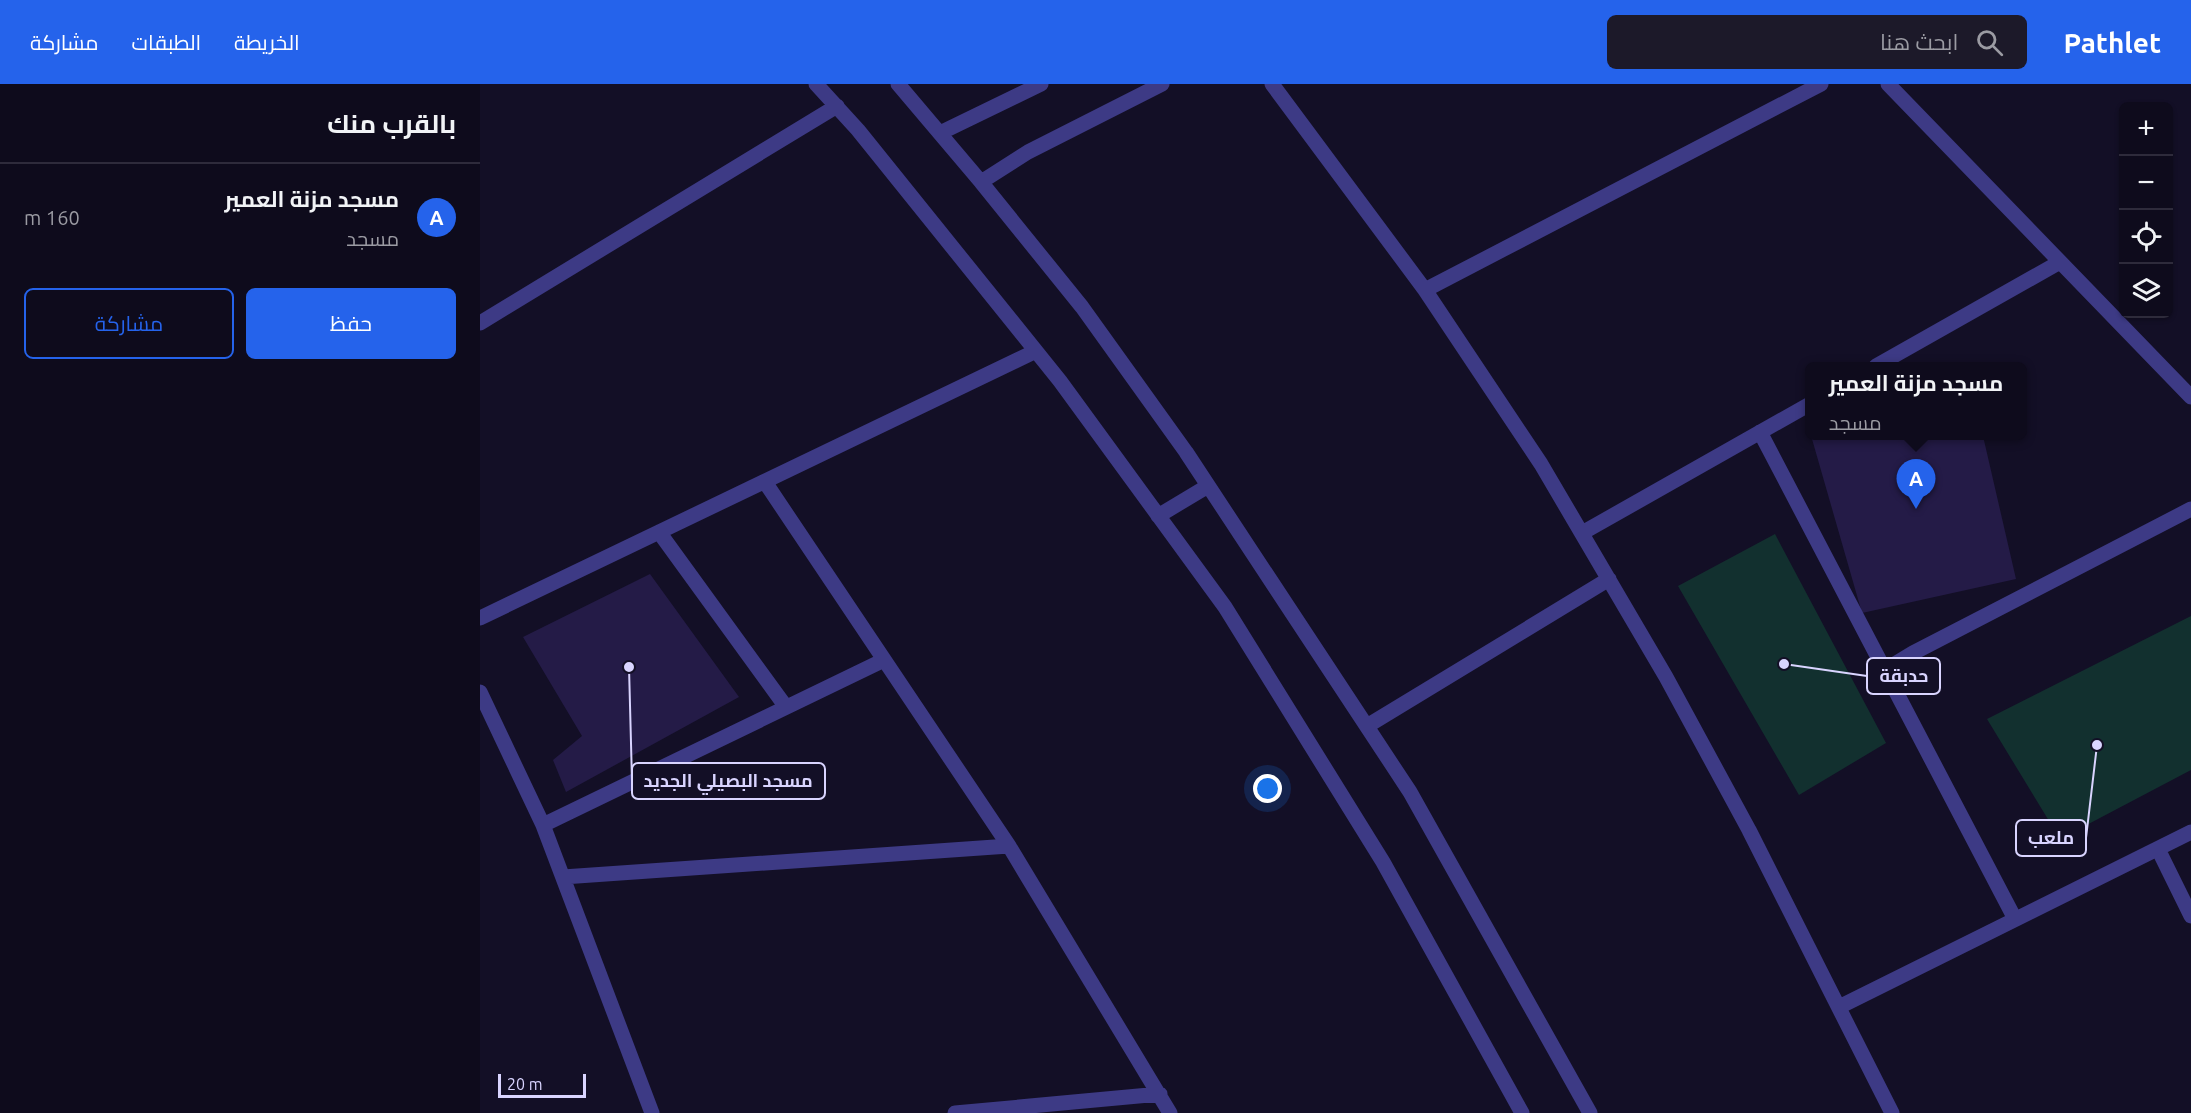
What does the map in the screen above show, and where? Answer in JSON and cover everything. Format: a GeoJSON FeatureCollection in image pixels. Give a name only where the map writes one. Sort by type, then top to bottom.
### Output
{"type":"FeatureCollection","features":[{"type":"Feature","properties":{"kind":"street"},"geometry":{"type":"LineString","coordinates":[[816,84],[858,130],[1060,381],[1225,607],[1383,862],[1522,1113]]}},
{"type":"Feature","properties":{"kind":"street"},"geometry":{"type":"LineString","coordinates":[[898,84],[1082,307],[1208,486],[1410,792],[1590,1113]]}},
{"type":"Feature","properties":{"kind":"street"},"geometry":{"type":"LineString","coordinates":[[940,133],[1041,84]]}},
{"type":"Feature","properties":{"kind":"street"},"geometry":{"type":"LineString","coordinates":[[981,182],[1028,152],[1162,84]]}},
{"type":"Feature","properties":{"kind":"street"},"geometry":{"type":"LineString","coordinates":[[1272,84],[1425,290],[1541,464],[1666,677],[1749,830],[1892,1113]]}},
{"type":"Feature","properties":{"kind":"street"},"geometry":{"type":"LineString","coordinates":[[1425,290],[1821,84]]}},
{"type":"Feature","properties":{"kind":"street"},"geometry":{"type":"LineString","coordinates":[[1888,84],[2191,397]]}},
{"type":"Feature","properties":{"kind":"street"},"geometry":{"type":"LineString","coordinates":[[480,323],[837,106]]}},
{"type":"Feature","properties":{"kind":"street"},"geometry":{"type":"LineString","coordinates":[[1883,362],[2060,262]]}},
{"type":"Feature","properties":{"kind":"street"},"geometry":{"type":"LineString","coordinates":[[480,618],[1036,351]]}},
{"type":"Feature","properties":{"kind":"street"},"geometry":{"type":"LineString","coordinates":[[1582,534],[1805,406]]}},
{"type":"Feature","properties":{"kind":"street"},"geometry":{"type":"LineString","coordinates":[[1760,432],[2015,919]]}},
{"type":"Feature","properties":{"kind":"street"},"geometry":{"type":"LineString","coordinates":[[765,482],[1009,846],[1170,1113]]}},
{"type":"Feature","properties":{"kind":"street"},"geometry":{"type":"LineString","coordinates":[[1158,516],[1208,486]]}},
{"type":"Feature","properties":{"kind":"street"},"geometry":{"type":"LineString","coordinates":[[1885,670],[1913,652],[2191,508]]}},
{"type":"Feature","properties":{"kind":"street"},"geometry":{"type":"LineString","coordinates":[[659,532],[786,707]]}},
{"type":"Feature","properties":{"kind":"street"},"geometry":{"type":"LineString","coordinates":[[1367,726],[1609,579]]}},
{"type":"Feature","properties":{"kind":"street"},"geometry":{"type":"LineString","coordinates":[[543,825],[884,660]]}},
{"type":"Feature","properties":{"kind":"street"},"geometry":{"type":"LineString","coordinates":[[480,692],[543,825],[652,1113]]}},
{"type":"Feature","properties":{"kind":"street"},"geometry":{"type":"LineString","coordinates":[[1839,1007],[2191,832]]}},
{"type":"Feature","properties":{"kind":"street"},"geometry":{"type":"LineString","coordinates":[[562,877],[1009,846]]}},
{"type":"Feature","properties":{"kind":"street"},"geometry":{"type":"LineString","coordinates":[[2158,849],[2191,916]]}},
{"type":"Feature","properties":{"kind":"street"},"geometry":{"type":"LineString","coordinates":[[955,1113],[1160,1094]]}},
{"type":"Feature","properties":{"kind":"green space"},"geometry":{"type":"Polygon","coordinates":[[[1775,534],[1886,743],[1799,795],[1678,586],[1775,534]]]}},
{"type":"Feature","properties":{"kind":"green space"},"geometry":{"type":"Polygon","coordinates":[[[2191,616],[2191,770],[2060,839],[1987,719],[2191,616]]]}},
{"type":"Feature","properties":{"kind":"building"},"geometry":{"type":"Polygon","coordinates":[[[1812,440],[1984,440],[2016,579],[1862,613],[1812,440]]]}},
{"type":"Feature","properties":{"kind":"building"},"geometry":{"type":"Polygon","coordinates":[[[650,574],[739,697],[566,792],[553,760],[582,736],[523,637],[650,574]]]}},
{"type":"Feature","properties":{"kind":"place","name":"مسجد مزنة العمير"},"geometry":{"type":"Point","coordinates":[1916,509]}},
{"type":"Feature","properties":{"kind":"place","name":"حدبقة"},"geometry":{"type":"Point","coordinates":[1784,664]}},
{"type":"Feature","properties":{"kind":"place","name":"مسجد البصيلي الجديد"},"geometry":{"type":"Point","coordinates":[629,667]}},
{"type":"Feature","properties":{"kind":"place","name":"ملعب"},"geometry":{"type":"Point","coordinates":[2097,745]}}]}
